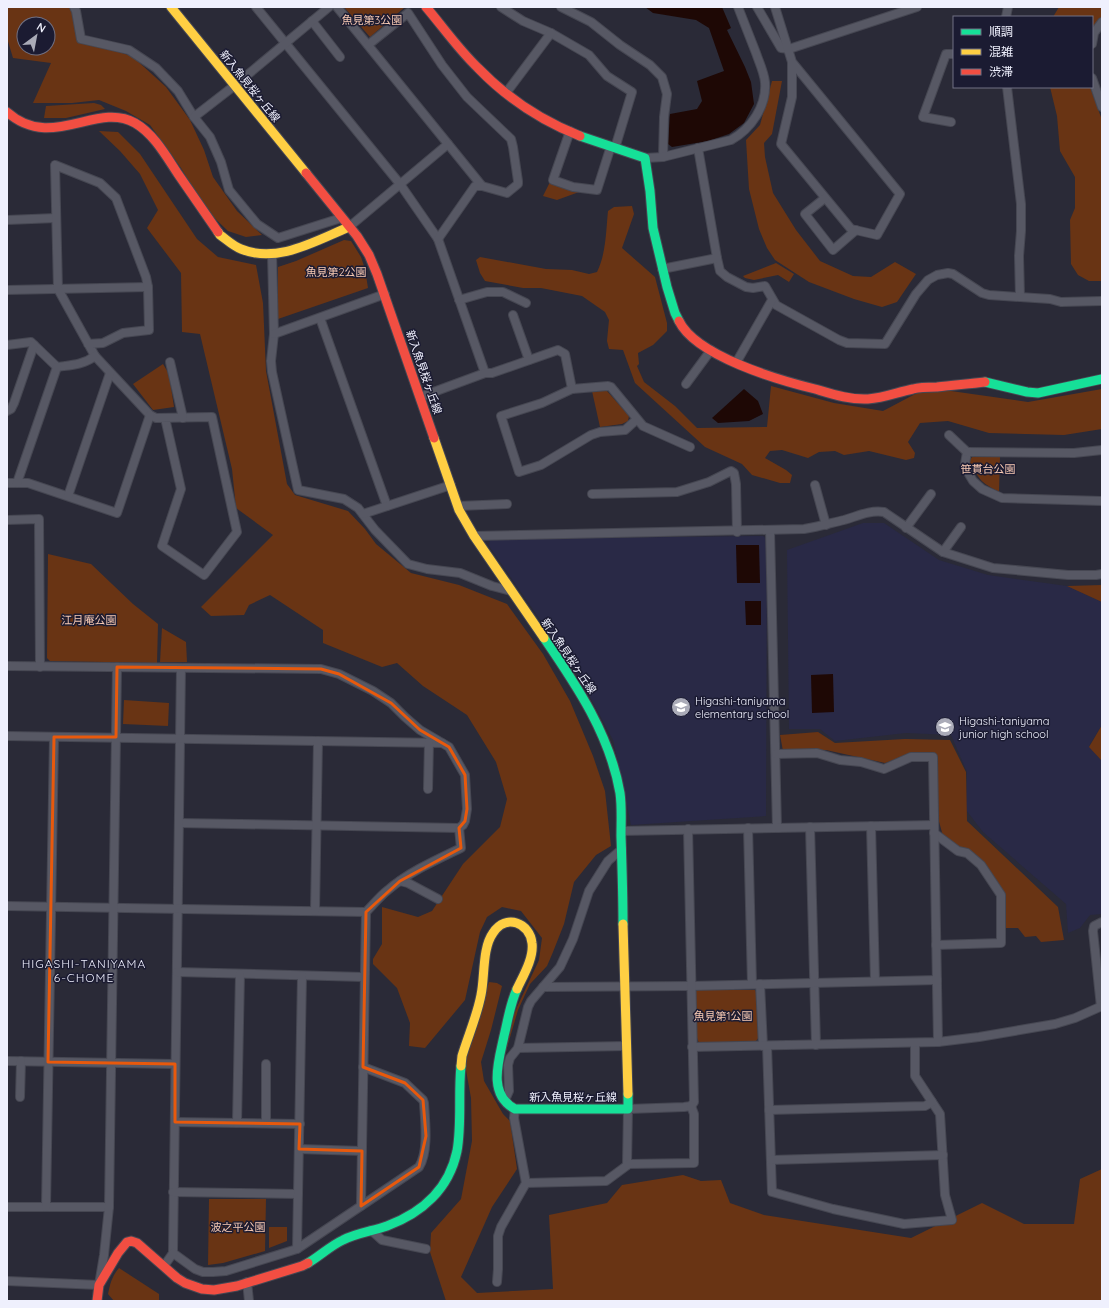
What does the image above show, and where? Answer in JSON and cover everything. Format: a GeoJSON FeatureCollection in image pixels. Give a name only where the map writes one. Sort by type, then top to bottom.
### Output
{"type":"FeatureCollection","features":[{"type":"Feature","properties":{"kind":"street"},"geometry":{"type":"LineString","coordinates":[[74,7],[81,40],[129,50],[156,68],[178,91],[194,117],[210,137],[221,162],[229,190],[258,224],[278,238],[341,218]]}},
{"type":"Feature","properties":{"kind":"street","name":"新入魚見桜ヶ丘線"},"geometry":{"type":"LineString","coordinates":[[97,1301],[99,1285],[118,1252],[127,1242],[131,1241],[137,1243],[185,1283],[202,1289],[214,1290],[237,1286],[302,1266],[334,1244],[406,1218],[432,1200],[450,1175],[457,1150],[460,1107],[460,1065],[480,995],[489,940],[494,931],[500,925],[510,922],[518,924],[526,930],[532,943],[532,950],[527,965],[512,1002],[496,1071],[496,1085],[505,1100],[512,1108],[516,1109],[628,1109],[620,795],[614,767],[586,702],[474,536],[458,506],[385,294],[369,255],[358,236],[341,218],[171,7]]}},
{"type":"Feature","properties":{"kind":"street"},"geometry":{"type":"LineString","coordinates":[[256,7],[400,184],[438,239],[485,373]]}},
{"type":"Feature","properties":{"kind":"street"},"geometry":{"type":"LineString","coordinates":[[194,117],[234,86],[329,7]]}},
{"type":"Feature","properties":{"kind":"street"},"geometry":{"type":"LineString","coordinates":[[337,7],[482,186]]}},
{"type":"Feature","properties":{"kind":"street"},"geometry":{"type":"LineString","coordinates":[[426,7],[478,68],[506,93],[532,112],[555,125],[645,158],[663,157],[731,140],[739,136],[750,126],[761,105],[765,92],[765,82],[762,69],[738,7]]}},
{"type":"Feature","properties":{"kind":"street"},"geometry":{"type":"LineString","coordinates":[[501,7],[523,21],[551,33],[589,56],[607,76],[632,92],[597,190],[573,187],[553,180],[570,131]]}},
{"type":"Feature","properties":{"kind":"street"},"geometry":{"type":"LineString","coordinates":[[561,7],[592,22],[620,45],[650,65],[662,77],[667,94],[664,117],[663,157]]}},
{"type":"Feature","properties":{"kind":"street"},"geometry":{"type":"LineString","coordinates":[[757,7],[781,48],[789,49],[917,7]]}},
{"type":"Feature","properties":{"kind":"street"},"geometry":{"type":"LineString","coordinates":[[775,7],[792,62],[792,97],[782,144],[851,229],[877,235],[900,194],[792,62]]}},
{"type":"Feature","properties":{"kind":"street"},"geometry":{"type":"LineString","coordinates":[[368,45],[408,14],[442,65],[468,97],[511,139],[518,184],[507,193],[482,186],[475,186],[438,239]]}},
{"type":"Feature","properties":{"kind":"street"},"geometry":{"type":"LineString","coordinates":[[312,22],[340,57]]}},
{"type":"Feature","properties":{"kind":"street"},"geometry":{"type":"LineString","coordinates":[[1093,38],[1094,33],[1102,22]]}},
{"type":"Feature","properties":{"kind":"street"},"geometry":{"type":"LineString","coordinates":[[506,93],[551,33]]}},
{"type":"Feature","properties":{"kind":"street"},"geometry":{"type":"LineString","coordinates":[[951,122],[923,117],[946,54],[953,54]]}},
{"type":"Feature","properties":{"kind":"street"},"geometry":{"type":"LineString","coordinates":[[1093,81],[1102,107]]}},
{"type":"Feature","properties":{"kind":"street"},"geometry":{"type":"LineString","coordinates":[[1007,88],[1021,204],[1022,231],[1020,256],[1020,297]]}},
{"type":"Feature","properties":{"kind":"street"},"geometry":{"type":"LineString","coordinates":[[7,112],[25,125],[48,128],[106,118],[120,118],[137,124],[144,128],[156,142],[220,235],[239,248],[254,253],[272,254],[289,251],[349,227],[448,144]]}},
{"type":"Feature","properties":{"kind":"street"},"geometry":{"type":"LineString","coordinates":[[698,148],[720,271],[746,287],[753,288],[765,286],[776,305],[839,340],[847,343],[885,344],[916,294],[928,280],[937,275],[948,273],[953,274],[982,293],[989,295],[1061,302],[1102,301]]}},
{"type":"Feature","properties":{"kind":"street"},"geometry":{"type":"LineString","coordinates":[[645,158],[650,191],[653,228],[662,269],[675,313],[682,327],[695,340],[746,368],[790,383],[844,397],[867,399],[890,396],[913,390],[986,382],[1027,392],[1038,393],[1102,379]]}},
{"type":"Feature","properties":{"kind":"street"},"geometry":{"type":"LineString","coordinates":[[88,344],[103,343],[123,333],[150,330],[148,287],[146,277],[116,198],[100,183],[55,165],[58,289],[94,356],[150,415],[156,418],[212,417],[237,532],[204,575],[162,546],[181,489],[165,418]]}},
{"type":"Feature","properties":{"kind":"street"},"geometry":{"type":"LineString","coordinates":[[825,198],[805,214],[833,250],[856,230]]}},
{"type":"Feature","properties":{"kind":"street"},"geometry":{"type":"LineString","coordinates":[[7,220],[56,218]]}},
{"type":"Feature","properties":{"kind":"street"},"geometry":{"type":"LineString","coordinates":[[272,254],[274,334],[271,362],[272,372],[298,490],[344,499],[358,508],[375,530],[408,564],[427,569],[460,574],[492,586],[511,591]]}},
{"type":"Feature","properties":{"kind":"street"},"geometry":{"type":"LineString","coordinates":[[662,269],[717,258]]}},
{"type":"Feature","properties":{"kind":"street"},"geometry":{"type":"LineString","coordinates":[[7,290],[148,287]]}},
{"type":"Feature","properties":{"kind":"street"},"geometry":{"type":"LineString","coordinates":[[459,300],[487,292],[503,292],[526,303]]}},
{"type":"Feature","properties":{"kind":"street"},"geometry":{"type":"LineString","coordinates":[[274,334],[385,294]]}},
{"type":"Feature","properties":{"kind":"street"},"geometry":{"type":"LineString","coordinates":[[736,363],[772,300]]}},
{"type":"Feature","properties":{"kind":"street"},"geometry":{"type":"LineString","coordinates":[[513,315],[529,360]]}},
{"type":"Feature","properties":{"kind":"street"},"geometry":{"type":"LineString","coordinates":[[320,318],[387,506]]}},
{"type":"Feature","properties":{"kind":"street"},"geometry":{"type":"LineString","coordinates":[[7,345],[31,342],[58,367]]}},
{"type":"Feature","properties":{"kind":"street"},"geometry":{"type":"LineString","coordinates":[[7,411],[11,409],[14,403],[34,345]]}},
{"type":"Feature","properties":{"kind":"street"},"geometry":{"type":"LineString","coordinates":[[420,398],[485,373],[492,373],[558,350],[565,354],[572,389]]}},
{"type":"Feature","properties":{"kind":"street"},"geometry":{"type":"LineString","coordinates":[[686,384],[711,350]]}},
{"type":"Feature","properties":{"kind":"street"},"geometry":{"type":"LineString","coordinates":[[58,367],[79,364],[88,361],[94,356]]}},
{"type":"Feature","properties":{"kind":"street"},"geometry":{"type":"LineString","coordinates":[[170,362],[183,418]]}},
{"type":"Feature","properties":{"kind":"street"},"geometry":{"type":"LineString","coordinates":[[17,483],[58,367]]}},
{"type":"Feature","properties":{"kind":"street"},"geometry":{"type":"LineString","coordinates":[[68,496],[110,373]]}},
{"type":"Feature","properties":{"kind":"street"},"geometry":{"type":"LineString","coordinates":[[636,420],[625,430],[600,432],[591,435],[541,465],[519,472],[501,416],[542,403],[572,389],[603,385],[610,387],[636,420],[643,426],[690,447]]}},
{"type":"Feature","properties":{"kind":"street"},"geometry":{"type":"LineString","coordinates":[[7,484],[28,483],[117,513],[150,415]]}},
{"type":"Feature","properties":{"kind":"street"},"geometry":{"type":"LineString","coordinates":[[949,436],[967,452],[1074,453],[1102,450]]}},
{"type":"Feature","properties":{"kind":"street"},"geometry":{"type":"LineString","coordinates":[[967,452],[965,464],[973,481],[982,489],[1002,498],[1102,501]]}},
{"type":"Feature","properties":{"kind":"street"},"geometry":{"type":"LineString","coordinates":[[592,494],[677,492],[709,482],[731,471],[734,474],[736,484],[737,532]]}},
{"type":"Feature","properties":{"kind":"street"},"geometry":{"type":"LineString","coordinates":[[363,514],[451,485]]}},
{"type":"Feature","properties":{"kind":"street"},"geometry":{"type":"LineString","coordinates":[[815,486],[826,525]]}},
{"type":"Feature","properties":{"kind":"street"},"geometry":{"type":"LineString","coordinates":[[906,528],[931,494]]}},
{"type":"Feature","properties":{"kind":"street"},"geometry":{"type":"LineString","coordinates":[[458,506],[507,504]]}},
{"type":"Feature","properties":{"kind":"street"},"geometry":{"type":"LineString","coordinates":[[474,536],[804,530],[876,511],[884,512],[943,552],[993,568],[1068,575],[1102,574]]}},
{"type":"Feature","properties":{"kind":"street"},"geometry":{"type":"LineString","coordinates":[[7,520],[39,519],[40,667]]}},
{"type":"Feature","properties":{"kind":"street"},"geometry":{"type":"LineString","coordinates":[[943,552],[961,527]]}},
{"type":"Feature","properties":{"kind":"street"},"geometry":{"type":"LineString","coordinates":[[770,531],[777,828]]}},
{"type":"Feature","properties":{"kind":"street"},"geometry":{"type":"LineString","coordinates":[[7,666],[321,669],[332,672],[373,691],[391,703],[420,730],[450,747],[465,774],[467,809],[465,821],[459,828],[179,823]]}},
{"type":"Feature","properties":{"kind":"street"},"geometry":{"type":"LineString","coordinates":[[7,1281],[99,1285],[109,1207],[117,667]]}},
{"type":"Feature","properties":{"kind":"street"},"geometry":{"type":"LineString","coordinates":[[164,1266],[173,1253],[181,668]]}},
{"type":"Feature","properties":{"kind":"street"},"geometry":{"type":"LineString","coordinates":[[7,736],[442,743]]}},
{"type":"Feature","properties":{"kind":"street"},"geometry":{"type":"LineString","coordinates":[[46,1207],[54,736]]}},
{"type":"Feature","properties":{"kind":"street"},"geometry":{"type":"LineString","coordinates":[[315,911],[318,740]]}},
{"type":"Feature","properties":{"kind":"street"},"geometry":{"type":"LineString","coordinates":[[428,789],[429,742]]}},
{"type":"Feature","properties":{"kind":"street"},"geometry":{"type":"LineString","coordinates":[[776,754],[816,753],[840,760],[861,762],[884,769],[911,757],[933,757],[938,1042]]}},
{"type":"Feature","properties":{"kind":"street"},"geometry":{"type":"LineString","coordinates":[[621,831],[871,826],[934,829],[958,851],[968,853],[981,865],[1001,895],[1001,943],[936,945]]}},
{"type":"Feature","properties":{"kind":"street"},"geometry":{"type":"LineString","coordinates":[[871,826],[875,981]]}},
{"type":"Feature","properties":{"kind":"street"},"geometry":{"type":"LineString","coordinates":[[810,827],[816,1045]]}},
{"type":"Feature","properties":{"kind":"street"},"geometry":{"type":"LineString","coordinates":[[361,1206],[366,912],[386,891],[400,881],[461,848],[459,828]]}},
{"type":"Feature","properties":{"kind":"street"},"geometry":{"type":"LineString","coordinates":[[748,828],[756,984],[765,1046],[772,1192],[833,1209],[904,1224],[952,1220],[945,1195],[940,1114],[915,1076],[915,1042]]}},
{"type":"Feature","properties":{"kind":"street"},"geometry":{"type":"LineString","coordinates":[[627,1165],[628,1109],[684,1108],[691,1106],[694,1102],[688,829]]}},
{"type":"Feature","properties":{"kind":"street"},"geometry":{"type":"LineString","coordinates":[[505,1100],[509,1091],[508,1065],[510,1058],[518,1048],[531,1000],[560,967],[569,948],[588,891],[608,861],[622,849]]}},
{"type":"Feature","properties":{"kind":"street"},"geometry":{"type":"LineString","coordinates":[[400,881],[408,883],[438,899]]}},
{"type":"Feature","properties":{"kind":"street"},"geometry":{"type":"LineString","coordinates":[[7,906],[366,912]]}},
{"type":"Feature","properties":{"kind":"street"},"geometry":{"type":"LineString","coordinates":[[692,1047],[938,1042],[1055,1024],[1075,1018],[1101,1007],[1093,930],[1094,926],[1102,922]]}},
{"type":"Feature","properties":{"kind":"street"},"geometry":{"type":"LineString","coordinates":[[177,972],[364,977]]}},
{"type":"Feature","properties":{"kind":"street"},"geometry":{"type":"LineString","coordinates":[[236,1123],[240,974]]}},
{"type":"Feature","properties":{"kind":"street"},"geometry":{"type":"LineString","coordinates":[[297,1249],[302,976]]}},
{"type":"Feature","properties":{"kind":"street"},"geometry":{"type":"LineString","coordinates":[[543,987],[691,986],[937,980]]}},
{"type":"Feature","properties":{"kind":"street"},"geometry":{"type":"LineString","coordinates":[[518,1048],[626,1046]]}},
{"type":"Feature","properties":{"kind":"street"},"geometry":{"type":"LineString","coordinates":[[7,1061],[175,1064]]}},
{"type":"Feature","properties":{"kind":"street"},"geometry":{"type":"LineString","coordinates":[[20,1097],[21,1061]]}},
{"type":"Feature","properties":{"kind":"street"},"geometry":{"type":"LineString","coordinates":[[266,1064],[266,1124]]}},
{"type":"Feature","properties":{"kind":"street"},"geometry":{"type":"LineString","coordinates":[[173,1253],[195,1269],[203,1272],[213,1272],[226,1271],[297,1249],[420,1167],[423,1158],[426,1136],[423,1100],[405,1083],[363,1067]]}},
{"type":"Feature","properties":{"kind":"street"},"geometry":{"type":"LineString","coordinates":[[769,1110],[925,1106],[932,1102]]}},
{"type":"Feature","properties":{"kind":"street"},"geometry":{"type":"LineString","coordinates":[[526,1183],[606,1181],[628,1164],[694,1163],[694,1114],[691,1106]]}},
{"type":"Feature","properties":{"kind":"street"},"geometry":{"type":"LineString","coordinates":[[497,1282],[498,1236],[501,1227],[526,1183],[514,1118],[516,1109]]}},
{"type":"Feature","properties":{"kind":"street"},"geometry":{"type":"LineString","coordinates":[[174,1122],[300,1124]]}},
{"type":"Feature","properties":{"kind":"street"},"geometry":{"type":"LineString","coordinates":[[299,1149],[362,1151]]}},
{"type":"Feature","properties":{"kind":"street"},"geometry":{"type":"LineString","coordinates":[[771,1160],[943,1155]]}},
{"type":"Feature","properties":{"kind":"street"},"geometry":{"type":"LineString","coordinates":[[174,1192],[298,1194]]}},
{"type":"Feature","properties":{"kind":"street"},"geometry":{"type":"LineString","coordinates":[[7,1207],[109,1207]]}},
{"type":"Feature","properties":{"kind":"street"},"geometry":{"type":"LineString","coordinates":[[370,1230],[382,1240],[426,1249]]}},
{"type":"Feature","properties":{"kind":"street"},"geometry":{"type":"LineString","coordinates":[[247,1282],[249,1301]]}},
{"type":"Feature","properties":{"kind":"highlighted area"},"geometry":{"type":"Polygon","coordinates":[[[117,667],[321,669],[339,674],[391,703],[420,730],[449,747],[465,775],[467,809],[465,821],[459,828],[461,848],[400,881],[366,912],[363,1067],[405,1083],[423,1100],[426,1136],[419,1167],[361,1206],[362,1151],[299,1149],[300,1124],[175,1122],[175,1064],[48,1062],[54,737],[116,737],[117,667]]]}},
{"type":"Feature","properties":{"kind":"shaded area"},"geometry":{"type":"Polygon","coordinates":[[[645,7],[722,7],[731,28],[727,30],[751,82],[754,104],[744,123],[729,134],[708,141],[672,147],[668,144],[670,114],[697,109],[702,101],[697,81],[724,71],[709,28],[696,20],[653,13],[645,7]]]}},
{"type":"Feature","properties":{"kind":"shaded area"},"geometry":{"type":"Polygon","coordinates":[[[744,389],[758,401],[763,414],[749,421],[718,423],[712,418],[744,389]]]}},
{"type":"Feature","properties":{"kind":"shaded area","name":"Higashi-taniyama junior high school"},"geometry":{"type":"Polygon","coordinates":[[[863,523],[884,523],[939,560],[988,575],[1067,586],[1102,602],[1102,725],[1089,746],[1102,761],[1102,914],[1090,915],[1080,928],[1068,933],[1066,904],[983,832],[966,810],[967,772],[951,735],[906,733],[835,741],[820,729],[789,729],[787,550],[863,523]]]}},
{"type":"Feature","properties":{"kind":"shaded area","name":"Higashi-taniyama elementary school"},"geometry":{"type":"Polygon","coordinates":[[[763,536],[767,539],[766,816],[631,825],[613,740],[577,673],[489,546],[490,539],[763,536]]]}},
{"type":"Feature","properties":{"kind":"shaded area"},"geometry":{"type":"Polygon","coordinates":[[[736,545],[759,545],[760,583],[737,583],[736,545]]]}},
{"type":"Feature","properties":{"kind":"shaded area"},"geometry":{"type":"Polygon","coordinates":[[[745,601],[761,601],[761,625],[746,625],[745,601]]]}},
{"type":"Feature","properties":{"kind":"shaded area"},"geometry":{"type":"Polygon","coordinates":[[[833,674],[834,712],[812,713],[811,675],[833,674]]]}},
{"type":"Feature","properties":{"kind":"green space"},"geometry":{"type":"Polygon","coordinates":[[[7,7],[70,7],[73,13],[79,40],[132,56],[166,87],[190,120],[204,150],[213,177],[237,211],[262,235],[246,237],[228,231],[205,209],[181,168],[150,125],[126,111],[99,100],[72,103],[33,103],[51,63],[13,58],[7,38],[7,7]]]}},
{"type":"Feature","properties":{"kind":"green space","name":"魚見第3公園"},"geometry":{"type":"Polygon","coordinates":[[[344,7],[405,7],[370,37],[344,7]]]}},
{"type":"Feature","properties":{"kind":"green space"},"geometry":{"type":"Polygon","coordinates":[[[1059,7],[1102,7],[1102,17],[1093,29],[1093,16],[1054,16],[1059,7]]]}},
{"type":"Feature","properties":{"kind":"green space"},"geometry":{"type":"Polygon","coordinates":[[[772,81],[782,81],[772,134],[764,143],[765,157],[773,193],[796,230],[820,261],[853,276],[871,277],[895,262],[916,274],[897,302],[882,307],[854,299],[809,282],[775,260],[767,248],[759,229],[749,189],[746,140],[760,125],[772,81]]]}},
{"type":"Feature","properties":{"kind":"green space"},"geometry":{"type":"Polygon","coordinates":[[[1050,88],[1090,88],[1102,120],[1102,281],[1089,281],[1078,275],[1071,264],[1070,220],[1075,208],[1075,177],[1060,151],[1057,116],[1050,88]]]}},
{"type":"Feature","properties":{"kind":"green space"},"geometry":{"type":"Polygon","coordinates":[[[94,103],[101,105],[105,109],[66,118],[44,118],[46,106],[94,103]]]}},
{"type":"Feature","properties":{"kind":"green space"},"geometry":{"type":"Polygon","coordinates":[[[99,131],[118,132],[140,154],[197,239],[218,257],[256,265],[263,303],[266,371],[287,484],[295,495],[348,511],[365,529],[376,544],[411,573],[459,585],[507,604],[543,654],[570,701],[593,756],[605,791],[611,846],[596,855],[574,882],[564,924],[553,952],[547,966],[530,984],[518,1010],[506,1051],[502,1046],[517,1007],[539,960],[542,938],[521,911],[502,907],[487,917],[480,932],[465,1000],[425,1048],[409,1046],[410,1023],[397,988],[373,964],[373,959],[382,944],[382,907],[418,917],[432,911],[463,864],[500,827],[507,799],[496,762],[467,715],[423,686],[397,663],[382,667],[323,643],[323,630],[270,595],[249,605],[244,615],[211,616],[201,607],[273,535],[236,508],[232,469],[200,334],[182,332],[181,273],[147,228],[158,210],[140,174],[120,151],[99,131]]]}},
{"type":"Feature","properties":{"kind":"green space"},"geometry":{"type":"Polygon","coordinates":[[[550,182],[579,192],[557,200],[543,196],[550,182]]]}},
{"type":"Feature","properties":{"kind":"green space"},"geometry":{"type":"Polygon","coordinates":[[[632,206],[634,214],[622,248],[655,277],[667,323],[667,331],[653,345],[638,353],[639,364],[637,366],[644,382],[675,406],[697,428],[767,427],[771,386],[834,403],[883,411],[919,392],[944,390],[1028,402],[1102,389],[1102,429],[1064,435],[989,433],[948,421],[920,423],[908,442],[915,453],[914,458],[906,460],[869,451],[844,455],[835,451],[819,452],[808,458],[782,450],[770,451],[765,458],[792,475],[790,483],[780,483],[752,475],[742,464],[705,447],[635,383],[623,350],[609,349],[607,341],[609,320],[605,312],[582,296],[541,288],[523,288],[485,281],[480,273],[476,260],[480,257],[546,269],[572,270],[589,274],[597,272],[604,250],[608,211],[614,207],[632,206]]]}},
{"type":"Feature","properties":{"kind":"green space","name":"魚見第2公園"},"geometry":{"type":"Polygon","coordinates":[[[344,240],[351,241],[361,257],[365,269],[368,288],[278,319],[278,267],[296,261],[344,240]]]}},
{"type":"Feature","properties":{"kind":"green space"},"geometry":{"type":"Polygon","coordinates":[[[776,263],[794,274],[789,282],[778,275],[754,280],[743,276],[776,263]]]}},
{"type":"Feature","properties":{"kind":"green space"},"geometry":{"type":"Polygon","coordinates":[[[163,364],[169,374],[174,407],[153,410],[133,384],[163,364]]]}},
{"type":"Feature","properties":{"kind":"green space"},"geometry":{"type":"Polygon","coordinates":[[[604,389],[629,416],[628,421],[622,424],[600,427],[592,391],[604,389]]]}},
{"type":"Feature","properties":{"kind":"green space","name":"笹貫台公園"},"geometry":{"type":"Polygon","coordinates":[[[973,456],[1000,457],[999,492],[988,486],[978,477],[969,461],[973,456]]]}},
{"type":"Feature","properties":{"kind":"green space","name":"江月庵公園"},"geometry":{"type":"Polygon","coordinates":[[[48,554],[91,564],[133,604],[158,624],[157,663],[50,661],[47,658],[48,554]]]}},
{"type":"Feature","properties":{"kind":"green space"},"geometry":{"type":"Polygon","coordinates":[[[1102,585],[1102,602],[1067,586],[1102,585]]]}},
{"type":"Feature","properties":{"kind":"green space"},"geometry":{"type":"Polygon","coordinates":[[[162,628],[186,642],[187,662],[160,662],[162,628]]]}},
{"type":"Feature","properties":{"kind":"green space"},"geometry":{"type":"Polygon","coordinates":[[[124,700],[169,703],[168,726],[123,724],[124,700]]]}},
{"type":"Feature","properties":{"kind":"green space"},"geometry":{"type":"Polygon","coordinates":[[[1102,725],[1102,761],[1089,747],[1102,725]]]}},
{"type":"Feature","properties":{"kind":"green space"},"geometry":{"type":"Polygon","coordinates":[[[818,732],[835,743],[905,739],[950,740],[966,772],[967,821],[1058,907],[1064,940],[1041,942],[1036,936],[1025,937],[1018,928],[1006,928],[1005,895],[986,865],[970,850],[962,849],[943,836],[938,818],[936,754],[913,753],[885,763],[826,750],[783,751],[780,735],[818,732]]]}},
{"type":"Feature","properties":{"kind":"green space"},"geometry":{"type":"Polygon","coordinates":[[[489,982],[497,983],[502,986],[481,1062],[484,1081],[503,1114],[510,1121],[517,1169],[492,1207],[461,1277],[477,1293],[553,1289],[549,1215],[607,1203],[622,1185],[683,1175],[701,1181],[721,1180],[730,1203],[764,1215],[911,1238],[982,1203],[1024,1224],[1074,1224],[1080,1179],[1102,1169],[1102,1301],[446,1301],[430,1252],[431,1233],[461,1199],[472,1141],[471,1098],[464,1059],[489,982]]]}},
{"type":"Feature","properties":{"kind":"green space","name":"魚見第1公園"},"geometry":{"type":"Polygon","coordinates":[[[697,990],[755,990],[758,995],[759,1037],[756,1041],[699,1043],[697,1038],[695,992],[697,990]]]}},
{"type":"Feature","properties":{"kind":"green space","name":"波之平公園"},"geometry":{"type":"Polygon","coordinates":[[[209,1199],[266,1199],[265,1251],[223,1263],[208,1265],[209,1199]]]}},
{"type":"Feature","properties":{"kind":"green space"},"geometry":{"type":"Polygon","coordinates":[[[269,1227],[287,1227],[287,1241],[269,1248],[269,1227]]]}},
{"type":"Feature","properties":{"kind":"green space"},"geometry":{"type":"Polygon","coordinates":[[[119,1268],[159,1294],[159,1301],[114,1301],[108,1294],[112,1280],[119,1268]]]}},
{"type":"Feature","properties":{"kind":"traffic: fast"},"geometry":{"type":"LineString","coordinates":[[580,136],[645,158],[650,191],[653,228],[667,287],[679,321]]}},
{"type":"Feature","properties":{"kind":"traffic: fast"},"geometry":{"type":"LineString","coordinates":[[985,382],[1027,392],[1038,393],[1102,379]]}},
{"type":"Feature","properties":{"kind":"traffic: fast"},"geometry":{"type":"LineString","coordinates":[[544,638],[591,712],[609,751],[615,772],[621,804],[623,924]]}},
{"type":"Feature","properties":{"kind":"traffic: fast"},"geometry":{"type":"LineString","coordinates":[[517,989],[509,1012],[497,1076],[498,1086],[506,1103],[515,1109],[628,1109],[628,1094]]}},
{"type":"Feature","properties":{"kind":"traffic: fast"},"geometry":{"type":"LineString","coordinates":[[308,1263],[343,1240],[400,1221],[422,1207],[441,1188],[448,1177],[457,1151],[461,1066]]}},
{"type":"Feature","properties":{"kind":"traffic: slow"},"geometry":{"type":"LineString","coordinates":[[171,7],[306,173]]}},
{"type":"Feature","properties":{"kind":"traffic: slow"},"geometry":{"type":"LineString","coordinates":[[218,232],[220,235],[241,249],[255,253],[268,254],[296,249],[349,227]]}},
{"type":"Feature","properties":{"kind":"traffic: slow"},"geometry":{"type":"LineString","coordinates":[[434,438],[459,510],[474,536],[544,638]]}},
{"type":"Feature","properties":{"kind":"traffic: slow"},"geometry":{"type":"LineString","coordinates":[[461,1066],[462,1056],[479,1003],[485,954],[489,939],[498,927],[504,923],[511,922],[522,926],[527,930],[532,943],[530,961],[517,989]]}},
{"type":"Feature","properties":{"kind":"traffic: slow"},"geometry":{"type":"LineString","coordinates":[[623,924],[628,1094]]}},
{"type":"Feature","properties":{"kind":"traffic: jam"},"geometry":{"type":"LineString","coordinates":[[426,7],[464,54],[500,89],[538,116],[580,136]]}},
{"type":"Feature","properties":{"kind":"traffic: jam"},"geometry":{"type":"LineString","coordinates":[[7,112],[24,123],[40,128],[57,127],[105,118],[120,118],[135,123],[154,139],[218,232]]}},
{"type":"Feature","properties":{"kind":"traffic: jam"},"geometry":{"type":"LineString","coordinates":[[306,173],[357,236],[369,255],[434,438]]}},
{"type":"Feature","properties":{"kind":"traffic: jam"},"geometry":{"type":"LineString","coordinates":[[679,321],[688,334],[720,356],[781,380],[848,398],[874,398],[919,388],[985,382]]}},
{"type":"Feature","properties":{"kind":"traffic: jam"},"geometry":{"type":"LineString","coordinates":[[97,1301],[99,1285],[118,1253],[127,1242],[131,1241],[137,1243],[177,1278],[185,1283],[202,1289],[214,1290],[237,1286],[308,1263]]}},
{"type":"Feature","properties":{"kind":"place","name":"Higashi-taniyama elementary school"},"geometry":{"type":"Point","coordinates":[681,707]}},
{"type":"Feature","properties":{"kind":"place","name":"Higashi-taniyama junior high school"},"geometry":{"type":"Point","coordinates":[945,727]}},
{"type":"Feature","properties":{"kind":"district","name":"HIGASHI-TANIYAMA 6-CHOME"},"geometry":{"type":"Point","coordinates":[84,970]}}]}
